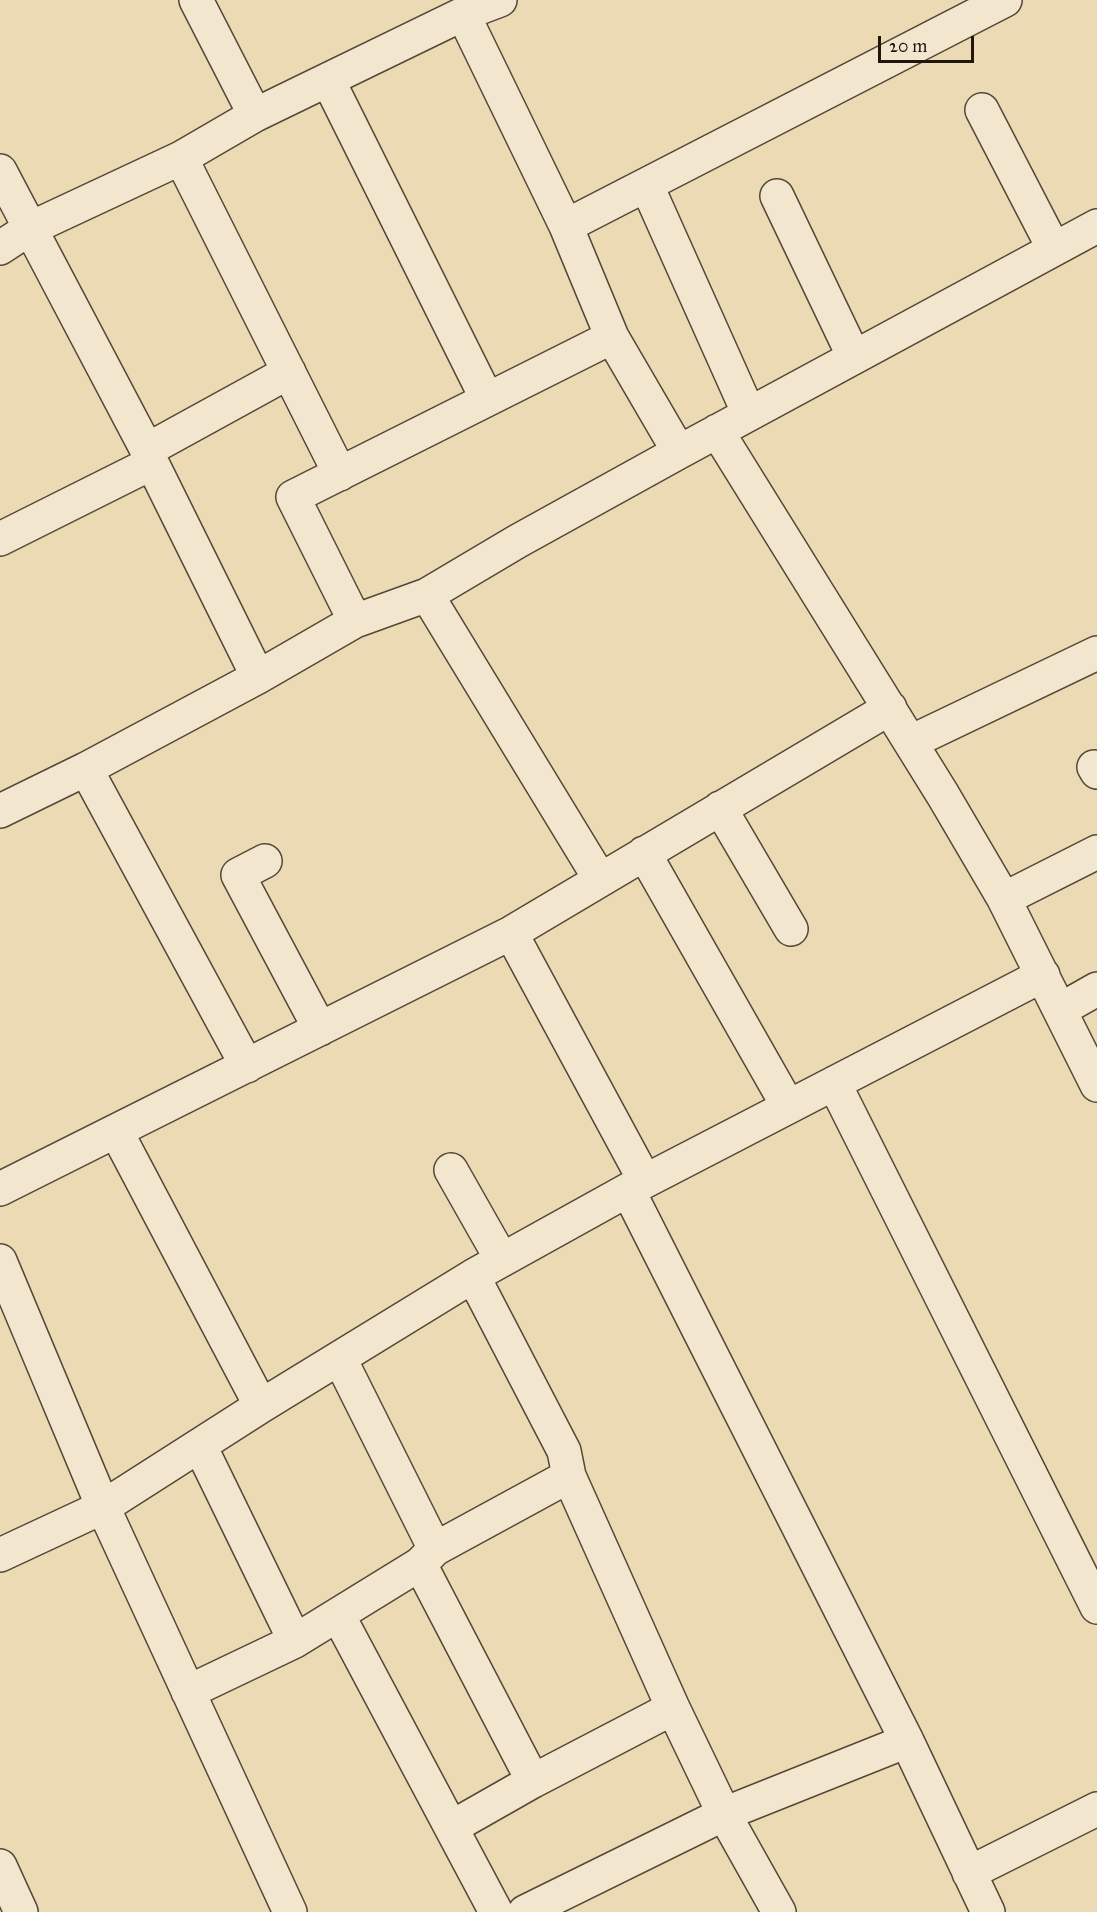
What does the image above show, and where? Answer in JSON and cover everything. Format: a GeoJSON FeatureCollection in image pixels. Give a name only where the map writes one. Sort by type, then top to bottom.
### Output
{"type":"FeatureCollection","features":[{"type":"Feature","properties":{"kind":"street"},"geometry":{"type":"LineString","coordinates":[[196,0],[255,115]]}},
{"type":"Feature","properties":{"kind":"street"},"geometry":{"type":"LineString","coordinates":[[566,226],[1005,0]]}},
{"type":"Feature","properties":{"kind":"street"},"geometry":{"type":"LineString","coordinates":[[0,248],[29,229],[181,158],[255,115],[486,4],[566,226],[612,337],[679,452]]}},
{"type":"Feature","properties":{"kind":"street"},"geometry":{"type":"LineString","coordinates":[[328,80],[487,399]]}},
{"type":"Feature","properties":{"kind":"street"},"geometry":{"type":"LineString","coordinates":[[982,110],[1054,249]]}},
{"type":"Feature","properties":{"kind":"street"},"geometry":{"type":"LineString","coordinates":[[181,158],[340,474]]}},
{"type":"Feature","properties":{"kind":"street"},"geometry":{"type":"LineString","coordinates":[[0,171],[149,456],[258,677]]}},
{"type":"Feature","properties":{"kind":"street"},"geometry":{"type":"LineString","coordinates":[[647,186],[749,414]]}},
{"type":"Feature","properties":{"kind":"street"},"geometry":{"type":"LineString","coordinates":[[777,196],[854,357]]}},
{"type":"Feature","properties":{"kind":"street"},"geometry":{"type":"LineString","coordinates":[[0,811],[87,769],[258,677],[355,621],[427,595],[518,541],[717,431],[1097,226]]}},
{"type":"Feature","properties":{"kind":"street"},"geometry":{"type":"LineString","coordinates":[[355,621],[293,497],[612,337]]}},
{"type":"Feature","properties":{"kind":"street"},"geometry":{"type":"LineString","coordinates":[[0,539],[149,456],[290,372]]}},
{"type":"Feature","properties":{"kind":"street"},"geometry":{"type":"LineString","coordinates":[[717,431],[911,742],[1004,898],[1097,1085]]}},
{"type":"Feature","properties":{"kind":"street"},"geometry":{"type":"LineString","coordinates":[[427,595],[600,879]]}},
{"type":"Feature","properties":{"kind":"street"},"geometry":{"type":"LineString","coordinates":[[911,742],[1097,653]]}},
{"type":"Feature","properties":{"kind":"street"},"geometry":{"type":"LineString","coordinates":[[0,1189],[511,933],[890,708]]}},
{"type":"Feature","properties":{"kind":"street"},"geometry":{"type":"LineString","coordinates":[[87,769],[246,1066]]}},
{"type":"Feature","properties":{"kind":"street"},"geometry":{"type":"LineString","coordinates":[[720,808],[791,929]]}},
{"type":"Feature","properties":{"kind":"street"},"geometry":{"type":"LineString","coordinates":[[1004,898],[1097,852]]}},
{"type":"Feature","properties":{"kind":"street"},"geometry":{"type":"LineString","coordinates":[[644,853],[788,1106]]}},
{"type":"Feature","properties":{"kind":"street"},"geometry":{"type":"LineString","coordinates":[[265,861],[238,875],[320,1029]]}},
{"type":"Feature","properties":{"kind":"street"},"geometry":{"type":"LineString","coordinates":[[511,933],[907,1741],[988,1912]]}},
{"type":"Feature","properties":{"kind":"street"},"geometry":{"type":"LineString","coordinates":[[0,1555],[104,1507],[261,1406],[473,1276],[636,1185],[1043,975]]}},
{"type":"Feature","properties":{"kind":"street"},"geometry":{"type":"LineString","coordinates":[[1060,1010],[1097,989]]}},
{"type":"Feature","properties":{"kind":"street"},"geometry":{"type":"LineString","coordinates":[[834,1083],[1097,1607]]}},
{"type":"Feature","properties":{"kind":"street"},"geometry":{"type":"LineString","coordinates":[[116,1131],[261,1406]]}},
{"type":"Feature","properties":{"kind":"street"},"geometry":{"type":"LineString","coordinates":[[451,1170],[502,1260]]}},
{"type":"Feature","properties":{"kind":"street"},"geometry":{"type":"LineString","coordinates":[[0,1261],[104,1507],[290,1912]]}},
{"type":"Feature","properties":{"kind":"street"},"geometry":{"type":"LineString","coordinates":[[473,1276],[564,1451],[569,1476],[673,1708],[724,1814],[779,1912]]}},
{"type":"Feature","properties":{"kind":"street"},"geometry":{"type":"LineString","coordinates":[[340,1359],[428,1556],[533,1781]]}},
{"type":"Feature","properties":{"kind":"street"},"geometry":{"type":"LineString","coordinates":[[200,1446],[295,1641]]}},
{"type":"Feature","properties":{"kind":"street"},"geometry":{"type":"LineString","coordinates":[[188,1692],[295,1641],[428,1556],[569,1476]]}},
{"type":"Feature","properties":{"kind":"street"},"geometry":{"type":"LineString","coordinates":[[338,1615],[496,1912]]}},
{"type":"Feature","properties":{"kind":"street"},"geometry":{"type":"LineString","coordinates":[[452,1827],[533,1781],[673,1708]]}},
{"type":"Feature","properties":{"kind":"street"},"geometry":{"type":"LineString","coordinates":[[525,1912],[724,1814],[907,1741]]}},
{"type":"Feature","properties":{"kind":"street"},"geometry":{"type":"LineString","coordinates":[[969,1874],[1097,1809]]}},
{"type":"Feature","properties":{"kind":"street"},"geometry":{"type":"LineString","coordinates":[[0,1866],[21,1912]]}}]}
